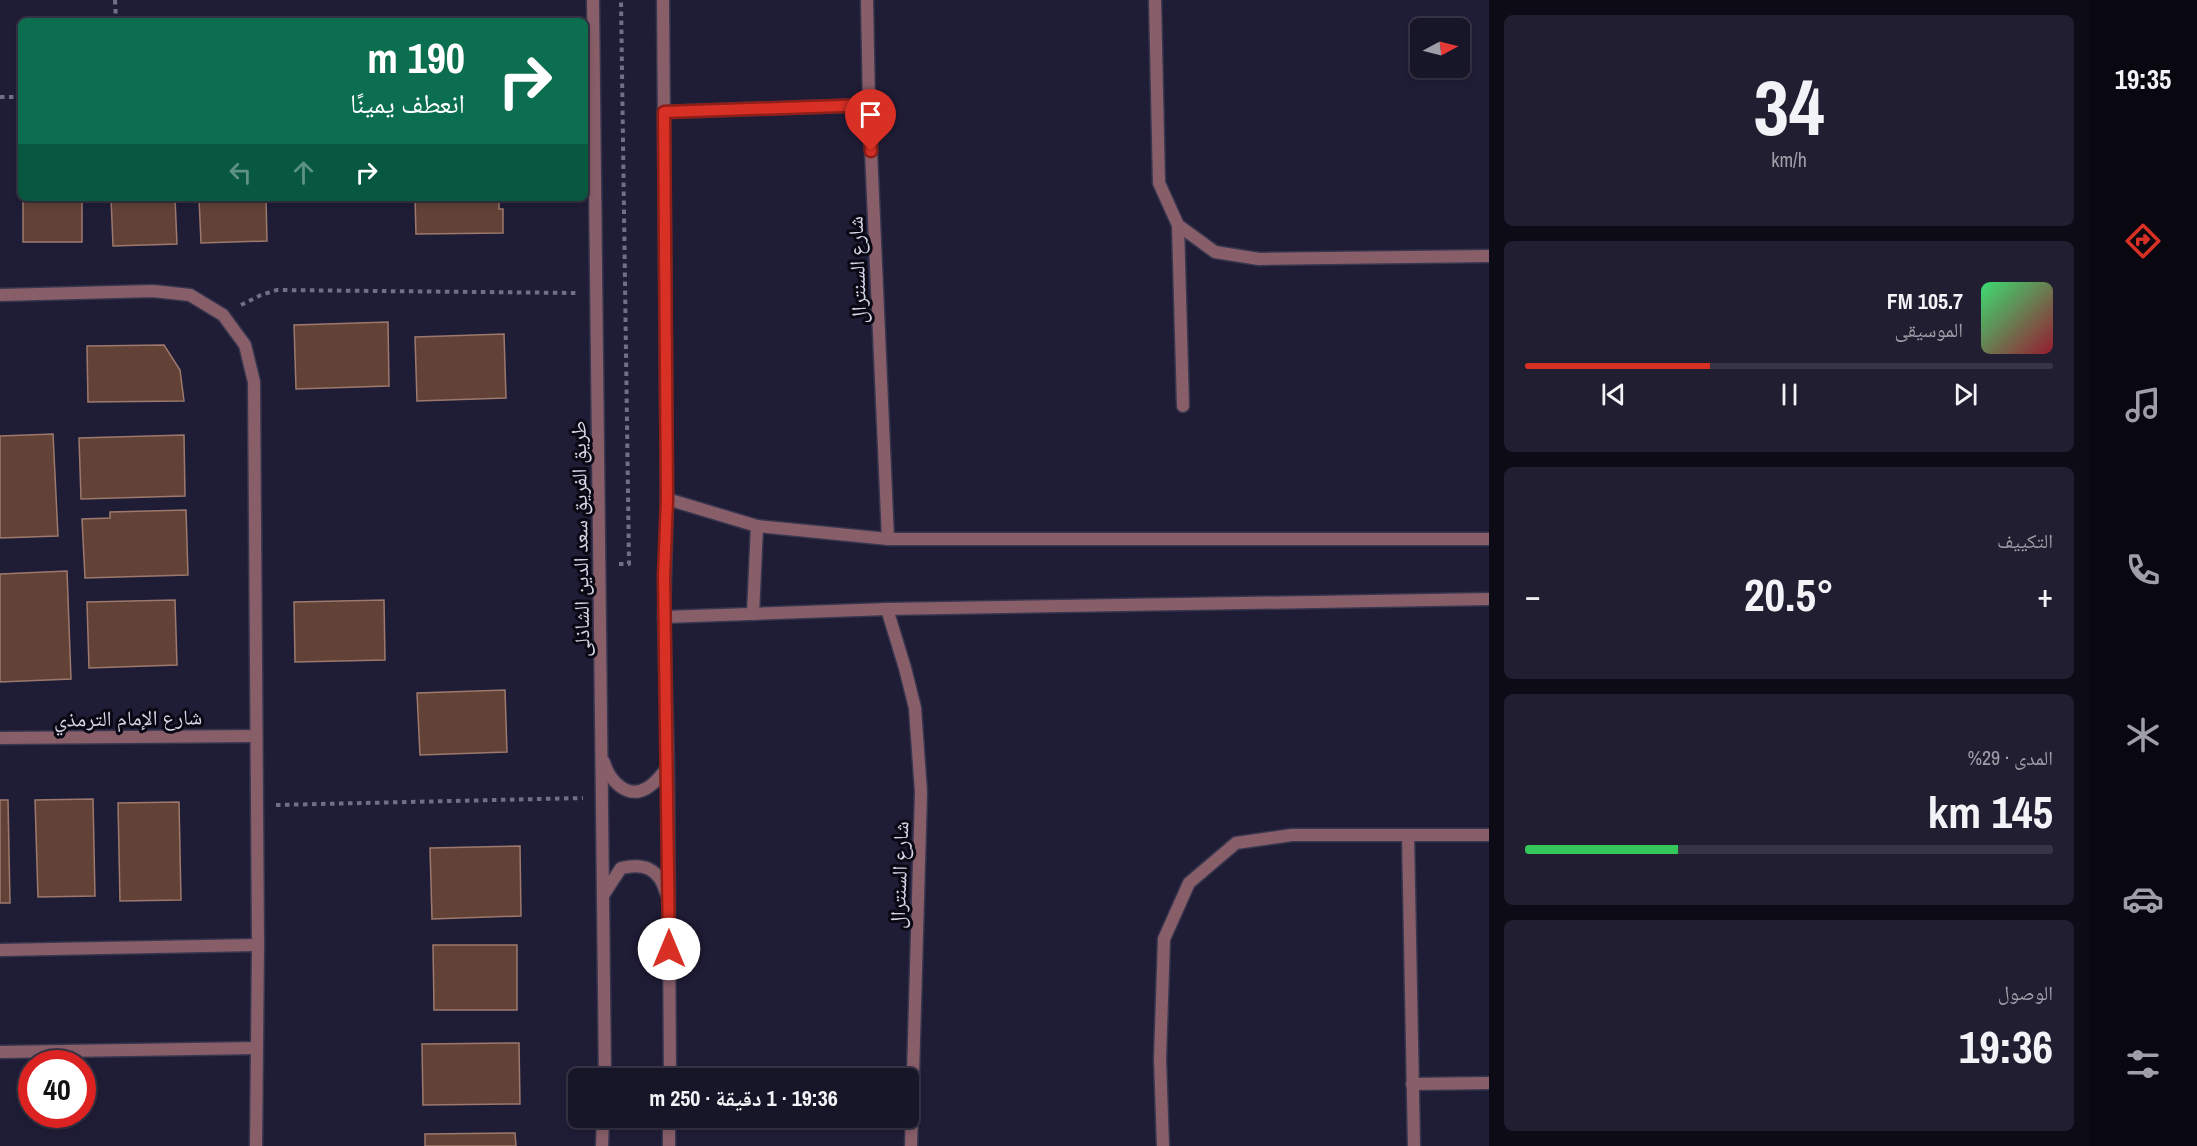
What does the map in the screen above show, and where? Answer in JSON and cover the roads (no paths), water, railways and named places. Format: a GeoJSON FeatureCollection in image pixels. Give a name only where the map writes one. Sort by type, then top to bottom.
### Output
{"type":"FeatureCollection","features":[{"type":"Feature","properties":{"kind":"street","name":"طريق الفريق سعد الدين الشاذلى"},"geometry":{"type":"LineString","coordinates":[[593,0],[605,1068]]}},
{"type":"Feature","properties":{"kind":"street"},"geometry":{"type":"LineString","coordinates":[[663,0],[667,499],[664,617],[668,767],[670,1068]]}},
{"type":"Feature","properties":{"kind":"street","name":"شارع السنترال"},"geometry":{"type":"LineString","coordinates":[[867,0],[869,105],[888,539]]}},
{"type":"Feature","properties":{"kind":"street"},"geometry":{"type":"LineString","coordinates":[[1155,0],[1159,183],[1178,225],[1183,406]]}},
{"type":"Feature","properties":{"kind":"street"},"geometry":{"type":"LineString","coordinates":[[664,112],[869,105]]}},
{"type":"Feature","properties":{"kind":"street"},"geometry":{"type":"LineString","coordinates":[[1178,225],[1215,252],[1259,259],[1489,256]]}},
{"type":"Feature","properties":{"kind":"street"},"geometry":{"type":"LineString","coordinates":[[0,295],[153,291],[190,296],[223,315],[245,345],[254,382],[258,945],[256,1146]]}},
{"type":"Feature","properties":{"kind":"street"},"geometry":{"type":"LineString","coordinates":[[667,499],[757,526],[888,539],[1489,539]]}},
{"type":"Feature","properties":{"kind":"street"},"geometry":{"type":"LineString","coordinates":[[753,614],[757,526]]}},
{"type":"Feature","properties":{"kind":"street"},"geometry":{"type":"LineString","coordinates":[[664,617],[886,609],[1489,599]]}},
{"type":"Feature","properties":{"kind":"street","name":"شارع السنترال"},"geometry":{"type":"LineString","coordinates":[[886,609],[915,708],[921,792],[911,1146]]}},
{"type":"Feature","properties":{"kind":"street","name":"شارع الإمام الترمذي"},"geometry":{"type":"LineString","coordinates":[[0,738],[256,736]]}},
{"type":"Feature","properties":{"kind":"street"},"geometry":{"type":"LineString","coordinates":[[602,755],[607,773],[621,788],[632,792],[645,789],[668,767]]}},
{"type":"Feature","properties":{"kind":"street"},"geometry":{"type":"LineString","coordinates":[[1163,1146],[1160,1059],[1164,939],[1189,883],[1236,843],[1292,835],[1489,835]]}},
{"type":"Feature","properties":{"kind":"street"},"geometry":{"type":"LineString","coordinates":[[1408,835],[1414,1146]]}},
{"type":"Feature","properties":{"kind":"street"},"geometry":{"type":"LineString","coordinates":[[603,895],[621,868],[643,866],[652,869],[658,876],[663,884],[669,905]]}},
{"type":"Feature","properties":{"kind":"street"},"geometry":{"type":"LineString","coordinates":[[0,950],[258,945]]}},
{"type":"Feature","properties":{"kind":"street"},"geometry":{"type":"LineString","coordinates":[[0,1052],[256,1048]]}},
{"type":"Feature","properties":{"kind":"street"},"geometry":{"type":"LineString","coordinates":[[1412,1084],[1489,1083]]}},
{"type":"Feature","properties":{"kind":"street"},"geometry":{"type":"LineString","coordinates":[[602,1146],[603,1128]]}},
{"type":"Feature","properties":{"kind":"street"},"geometry":{"type":"LineString","coordinates":[[669,1128],[669,1146]]}}]}
